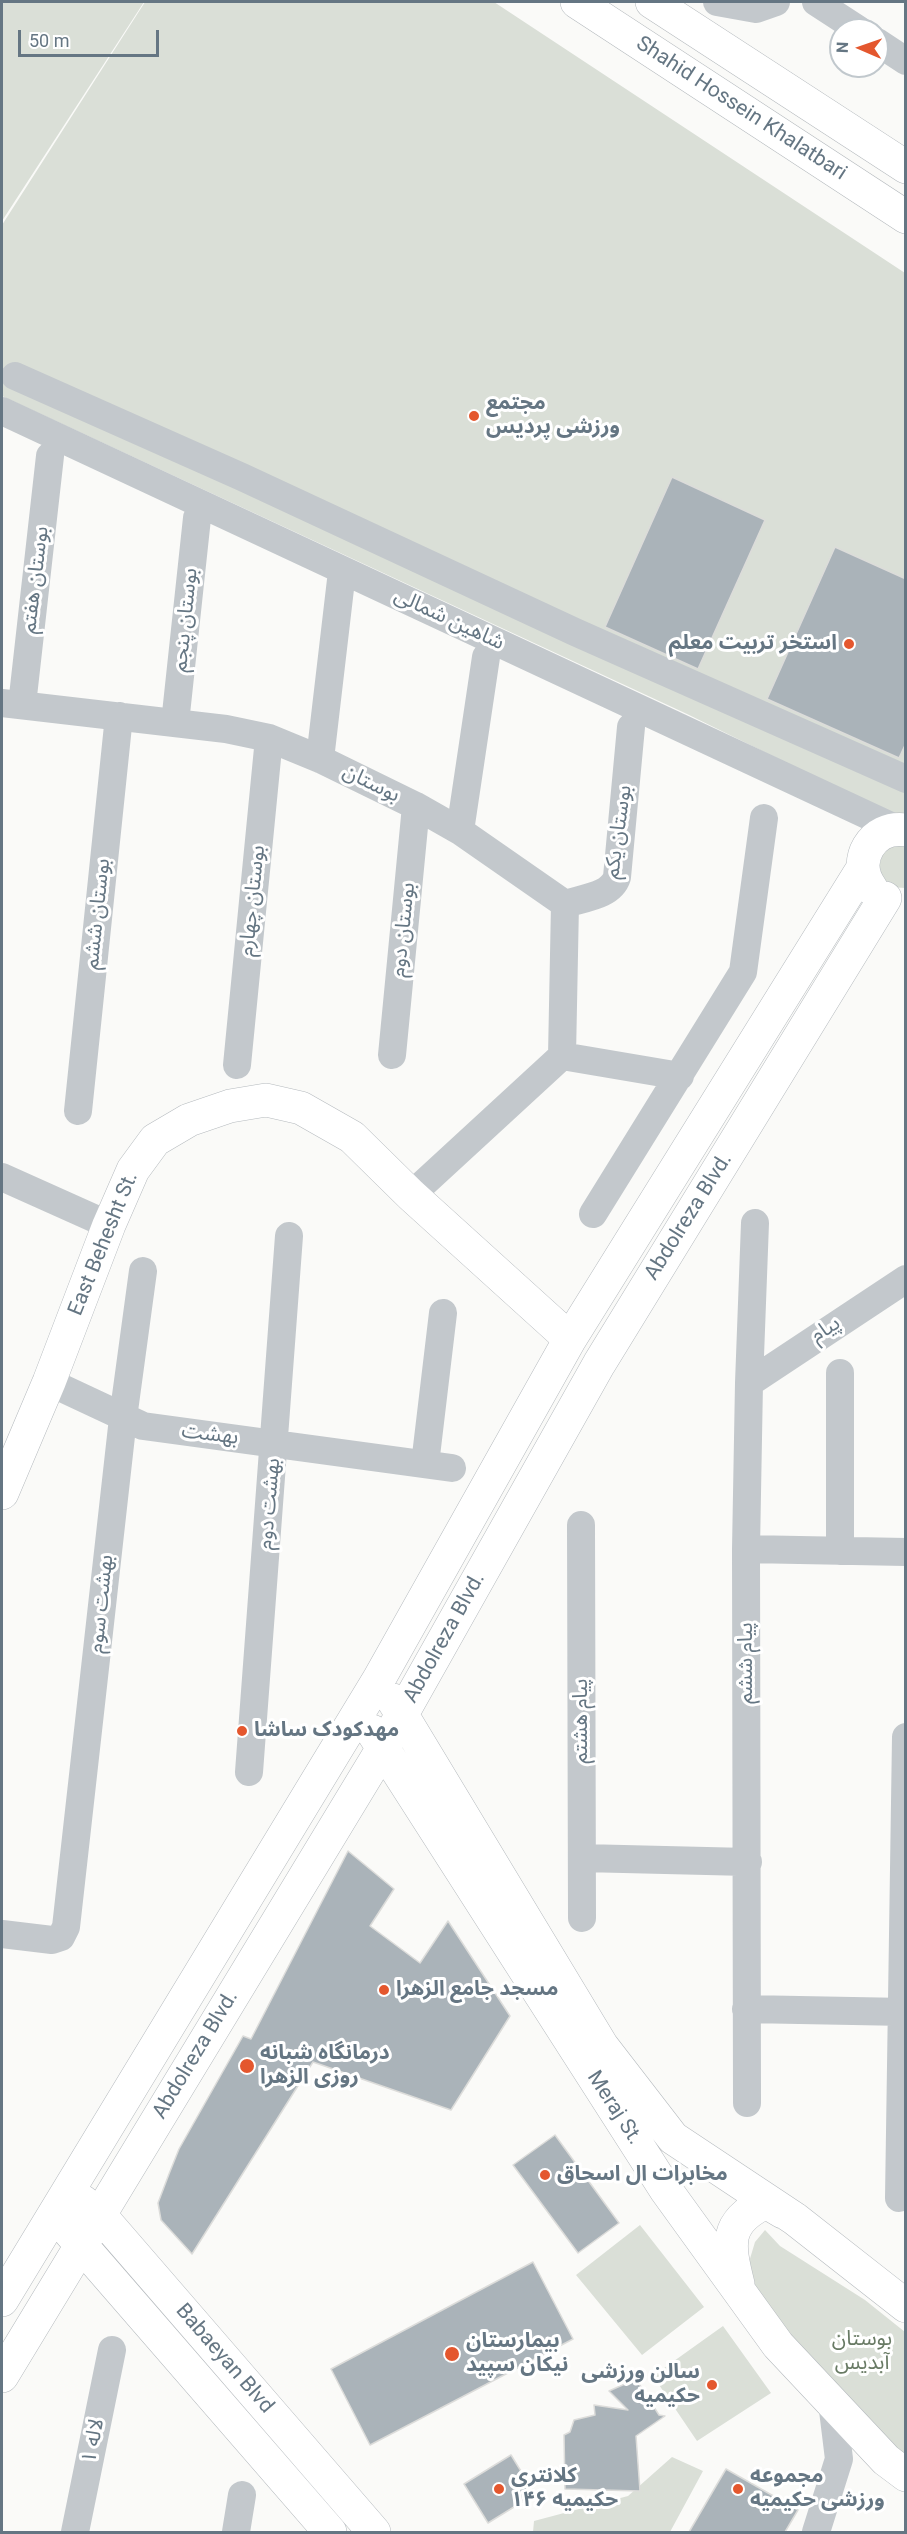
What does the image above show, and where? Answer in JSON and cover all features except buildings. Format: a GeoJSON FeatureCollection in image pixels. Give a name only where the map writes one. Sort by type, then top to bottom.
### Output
{"type":"FeatureCollection","features":[{"type":"Feature","properties":{"kind":"main road","name":"Shahid Hossein Khalatbari"},"geometry":{"type":"LineString","coordinates":[[577,2],[906,217]]}},
{"type":"Feature","properties":{"kind":"main road","name":"Shahid Hossein Khalatbari"},"geometry":{"type":"LineString","coordinates":[[652,2],[906,167]]}},
{"type":"Feature","properties":{"kind":"main road","name":"Abdolreza Blvd."},"geometry":{"type":"LineString","coordinates":[[2,2301],[379,1679],[570,1339],[863,868],[868,845],[886,831],[901,829]]}},
{"type":"Feature","properties":{"kind":"main road"},"geometry":{"type":"LineString","coordinates":[[863,868],[870,886],[895,898]]}},
{"type":"Feature","properties":{"kind":"main road","name":"Abdolreza Blvd."},"geometry":{"type":"LineString","coordinates":[[2,2376],[383,1748],[599,1364],[895,898]]}},
{"type":"Feature","properties":{"kind":"main road","name":"East Behesht St."},"geometry":{"type":"LineString","coordinates":[[2,1493],[49,1382],[109,1225],[133,1170],[154,1140],[189,1120],[230,1106],[266,1100],[301,1108],[352,1137],[411,1195],[570,1339]]}},
{"type":"Feature","properties":{"kind":"main road","name":"Meraj St."},"geometry":{"type":"LineString","coordinates":[[379,1679],[403,1714],[609,2055],[673,2138],[795,2220],[906,2306]]}},
{"type":"Feature","properties":{"kind":"main road","name":"Meraj St."},"geometry":{"type":"LineString","coordinates":[[359,1712],[666,2190],[778,2345],[886,2460],[906,2475]]}},
{"type":"Feature","properties":{"kind":"main road"},"geometry":{"type":"LineString","coordinates":[[739,2291],[730,2253],[734,2229],[747,2211],[766,2202],[795,2220]]}},
{"type":"Feature","properties":{"kind":"main road","name":"Babaeyan Blvd"},"geometry":{"type":"LineString","coordinates":[[62,2203],[99,2214],[374,2532]]}},
{"type":"Feature","properties":{"kind":"main road","name":"Babaeyan Blvd"},"geometry":{"type":"LineString","coordinates":[[62,2203],[81,2244],[330,2532]]}},
{"type":"Feature","properties":{"kind":"main road"},"geometry":{"type":"LineString","coordinates":[[108,2275],[132,2252]]}},
{"type":"Feature","properties":{"kind":"street"},"geometry":{"type":"LineString","coordinates":[[717,2],[756,9],[776,2]]}},
{"type":"Feature","properties":{"kind":"street"},"geometry":{"type":"LineString","coordinates":[[816,2],[841,18]]}},
{"type":"Feature","properties":{"kind":"street"},"geometry":{"type":"LineString","coordinates":[[889,50],[906,61]]}},
{"type":"Feature","properties":{"kind":"street"},"geometry":{"type":"LineString","coordinates":[[15,376],[242,477],[575,632],[906,779]]}},
{"type":"Feature","properties":{"kind":"street","name":"شاهین شمالی"},"geometry":{"type":"LineString","coordinates":[[2,411],[901,829]]}},
{"type":"Feature","properties":{"kind":"street","name":"بوستان هفتم"},"geometry":{"type":"LineString","coordinates":[[11,704],[50,456]]}},
{"type":"Feature","properties":{"kind":"street","name":"بوستان پنجم"},"geometry":{"type":"LineString","coordinates":[[175,723],[197,518]]}},
{"type":"Feature","properties":{"kind":"street"},"geometry":{"type":"LineString","coordinates":[[320,759],[342,580]]}},
{"type":"Feature","properties":{"kind":"street"},"geometry":{"type":"LineString","coordinates":[[460,831],[486,657]]}},
{"type":"Feature","properties":{"kind":"street","name":"بوستان"},"geometry":{"type":"LineString","coordinates":[[11,704],[226,729],[269,738],[320,759],[416,806],[460,831],[565,904]]}},
{"type":"Feature","properties":{"kind":"street","name":"بوستان ششم"},"geometry":{"type":"LineString","coordinates":[[78,1111],[119,716]]}},
{"type":"Feature","properties":{"kind":"street","name":"بوستان یکم"},"geometry":{"type":"LineString","coordinates":[[565,904],[607,891],[614,885],[617,877],[631,727]]}},
{"type":"Feature","properties":{"kind":"street","name":"بوستان چهارم"},"geometry":{"type":"LineString","coordinates":[[237,1065],[269,738]]}},
{"type":"Feature","properties":{"kind":"street","name":"بوستان دوم"},"geometry":{"type":"LineString","coordinates":[[392,1055],[416,806]]}},
{"type":"Feature","properties":{"kind":"street"},"geometry":{"type":"LineString","coordinates":[[593,1214],[743,972],[764,818]]}},
{"type":"Feature","properties":{"kind":"street"},"geometry":{"type":"LineString","coordinates":[[411,1195],[562,1056],[565,904]]}},
{"type":"Feature","properties":{"kind":"street"},"geometry":{"type":"LineString","coordinates":[[562,1056],[680,1076]]}},
{"type":"Feature","properties":{"kind":"street"},"geometry":{"type":"LineString","coordinates":[[2,1177],[109,1225]]}},
{"type":"Feature","properties":{"kind":"street","name":"پیام ششم"},"geometry":{"type":"LineString","coordinates":[[747,2103],[746,1549],[755,1223]]}},
{"type":"Feature","properties":{"kind":"street","name":"بهشت دوم"},"geometry":{"type":"LineString","coordinates":[[249,1772],[289,1236]]}},
{"type":"Feature","properties":{"kind":"street","name":"بهشت سوم"},"geometry":{"type":"LineString","coordinates":[[2,1934],[52,1940],[61,1937],[66,1927],[123,1418],[143,1271]]}},
{"type":"Feature","properties":{"kind":"street","name":"پیام"},"geometry":{"type":"LineString","coordinates":[[749,1383],[906,1279]]}},
{"type":"Feature","properties":{"kind":"street","name":"بهشت"},"geometry":{"type":"LineString","coordinates":[[49,1382],[143,1426],[438,1466],[443,1313]]}},
{"type":"Feature","properties":{"kind":"street"},"geometry":{"type":"LineString","coordinates":[[570,1339],[599,1364]]}},
{"type":"Feature","properties":{"kind":"street"},"geometry":{"type":"LineString","coordinates":[[840,1373],[840,1551]]}},
{"type":"Feature","properties":{"kind":"street","name":"پیام هشتم"},"geometry":{"type":"LineString","coordinates":[[581,1525],[582,1918]]}},
{"type":"Feature","properties":{"kind":"street"},"geometry":{"type":"LineString","coordinates":[[746,1549],[906,1552]]}},
{"type":"Feature","properties":{"kind":"street"},"geometry":{"type":"LineString","coordinates":[[899,2198],[906,1737]]}},
{"type":"Feature","properties":{"kind":"street"},"geometry":{"type":"LineString","coordinates":[[582,1858],[748,1862]]}},
{"type":"Feature","properties":{"kind":"street"},"geometry":{"type":"LineString","coordinates":[[746,2009],[903,2012]]}},
{"type":"Feature","properties":{"kind":"street","name":"لاله ۱"},"geometry":{"type":"LineString","coordinates":[[75,2532],[112,2350]]}},
{"type":"Feature","properties":{"kind":"street"},"geometry":{"type":"LineString","coordinates":[[816,2532],[839,2459],[832,2402]]}},
{"type":"Feature","properties":{"kind":"street"},"geometry":{"type":"LineString","coordinates":[[236,2532],[242,2495]]}},
{"type":"Feature","properties":{"kind":"green space"},"geometry":{"type":"Polygon","coordinates":[[[2,2],[144,2],[2,221],[2,2]]]}},
{"type":"Feature","properties":{"kind":"green space","name":"مجتمع ورزشی پردیس"},"geometry":{"type":"Polygon","coordinates":[[[145,2],[494,2],[905,273],[905,821],[687,714],[2,396],[2,225],[145,2]]]}},
{"type":"Feature","properties":{"kind":"green space"},"geometry":{"type":"Polygon","coordinates":[[[905,841],[905,888],[889,887],[878,876],[878,853],[905,841]]]}},
{"type":"Feature","properties":{"kind":"green space"},"geometry":{"type":"Polygon","coordinates":[[[640,2225],[704,2307],[642,2355],[576,2275],[640,2225]]]}},
{"type":"Feature","properties":{"kind":"green space","name":"بوستان آبدیس"},"geometry":{"type":"Polygon","coordinates":[[[765,2230],[780,2246],[865,2300],[905,2332],[905,2458],[788,2336],[752,2283],[749,2262],[755,2242],[765,2230]]]}},
{"type":"Feature","properties":{"kind":"green space","name":"سالن ورزشی حکیمیه"},"geometry":{"type":"Polygon","coordinates":[[[723,2326],[771,2393],[697,2441],[653,2376],[723,2326]]]}},
{"type":"Feature","properties":{"kind":"green space"},"geometry":{"type":"Polygon","coordinates":[[[672,2457],[703,2471],[670,2532],[533,2532],[534,2521],[628,2496],[672,2457]]]}},
{"type":"Feature","properties":{"kind":"place","name":"مجتمع ورزشی پردیس"},"geometry":{"type":"Point","coordinates":[474,416]}},
{"type":"Feature","properties":{"kind":"place","name":"استخر تربیت معلم"},"geometry":{"type":"Point","coordinates":[849,644]}},
{"type":"Feature","properties":{"kind":"place","name":"مهدکودک ساشا"},"geometry":{"type":"Point","coordinates":[242,1731]}},
{"type":"Feature","properties":{"kind":"place","name":"مسجد جامع الزهرا"},"geometry":{"type":"Point","coordinates":[384,1990]}},
{"type":"Feature","properties":{"kind":"place","name":"درمانگاه شبانه روزی الزهرا"},"geometry":{"type":"Point","coordinates":[247,2066]}},
{"type":"Feature","properties":{"kind":"place","name":"مخابرات ال اسحاق"},"geometry":{"type":"Point","coordinates":[545,2175]}},
{"type":"Feature","properties":{"kind":"place","name":"بیمارستان نیکان سپید"},"geometry":{"type":"Point","coordinates":[452,2354]}},
{"type":"Feature","properties":{"kind":"place","name":"سالن ورزشی حکیمیه"},"geometry":{"type":"Point","coordinates":[712,2385]}},
{"type":"Feature","properties":{"kind":"place","name":"کلانتری ۱۴۶ حکیمیه"},"geometry":{"type":"Point","coordinates":[499,2489]}},
{"type":"Feature","properties":{"kind":"place","name":"مجموعه ورزشی حکیمیه"},"geometry":{"type":"Point","coordinates":[738,2489]}}]}
